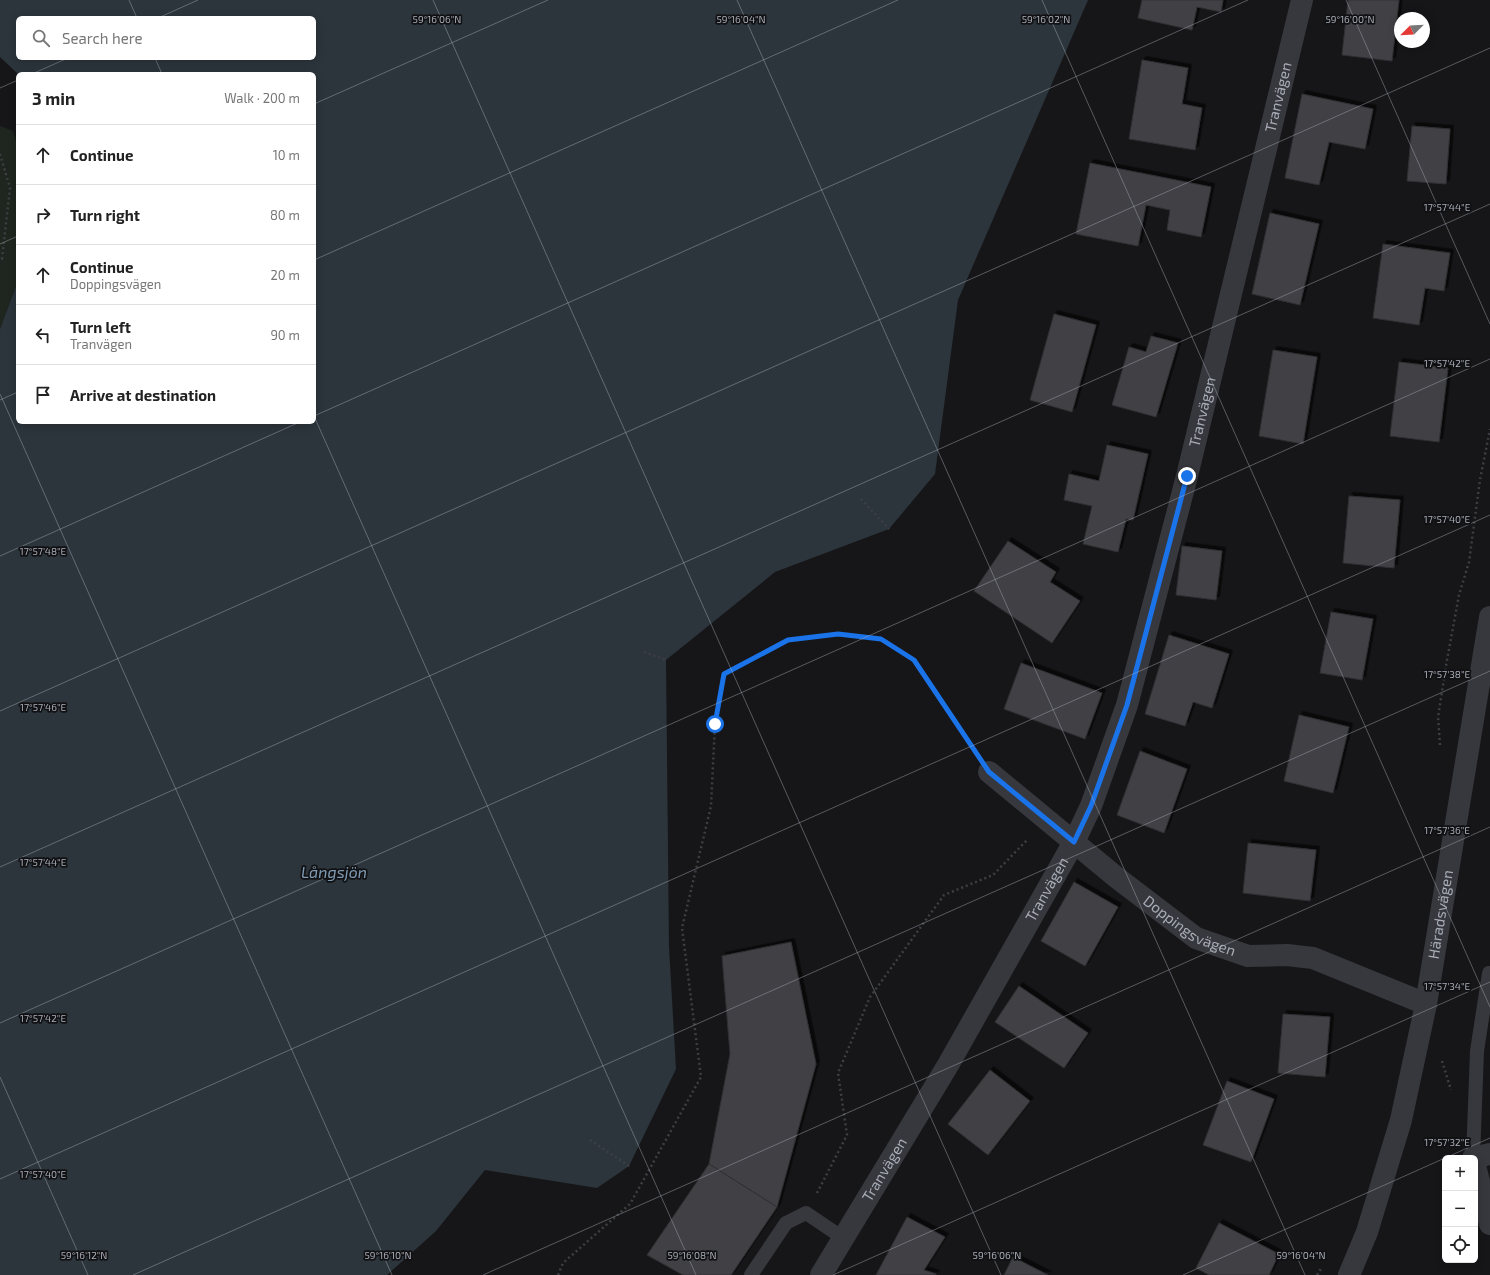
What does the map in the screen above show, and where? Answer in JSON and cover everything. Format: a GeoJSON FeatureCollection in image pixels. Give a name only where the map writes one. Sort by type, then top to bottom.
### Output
{"type":"FeatureCollection","features":[{"type":"Feature","properties":{"kind":"street","name":"Tranvägen"},"geometry":{"type":"LineString","coordinates":[[821,1275],[948,1065],[1074,842],[1091,806],[1129,697],[1187,476],[1302,0]]}},
{"type":"Feature","properties":{"kind":"street","name":"Häradsvägen"},"geometry":{"type":"LineString","coordinates":[[1349,1275],[1367,1232],[1401,1120],[1426,1004],[1490,617]]}},
{"type":"Feature","properties":{"kind":"street","name":"Doppingsvägen"},"geometry":{"type":"LineString","coordinates":[[989,772],[1116,878],[1196,938],[1248,956],[1287,955],[1313,958],[1426,1004]]}},
{"type":"Feature","properties":{"kind":"street"},"geometry":{"type":"LineString","coordinates":[[1478,1157],[1490,1154]]}},
{"type":"Feature","properties":{"kind":"street"},"geometry":{"type":"LineString","coordinates":[[1478,1178],[1490,1224]]}},
{"type":"Feature","properties":{"kind":"lane"},"geometry":{"type":"LineString","coordinates":[[1473,1155],[1478,1052],[1489,973]]}},
{"type":"Feature","properties":{"kind":"lane"},"geometry":{"type":"LineString","coordinates":[[751,1275],[786,1224],[806,1213],[843,1238]]}},
{"type":"Feature","properties":{"kind":"path"},"geometry":{"type":"LineString","coordinates":[[0,154],[10,188],[2,258],[0,258]]}},
{"type":"Feature","properties":{"kind":"path"},"geometry":{"type":"LineString","coordinates":[[1440,752],[1438,717],[1440,703],[1459,595],[1469,562],[1480,480],[1490,429]]}},
{"type":"Feature","properties":{"kind":"path"},"geometry":{"type":"LineString","coordinates":[[861,500],[889,529]]}},
{"type":"Feature","properties":{"kind":"path"},"geometry":{"type":"LineString","coordinates":[[558,1275],[563,1263],[630,1204],[701,1077],[682,928],[712,806],[715,724],[724,674],[788,640],[838,634],[881,639],[914,660],[989,772]]}},
{"type":"Feature","properties":{"kind":"path"},"geometry":{"type":"LineString","coordinates":[[644,652],[666,660]]}},
{"type":"Feature","properties":{"kind":"path"},"geometry":{"type":"LineString","coordinates":[[806,1213],[847,1135],[838,1073],[870,996],[944,895],[993,875],[1046,820]]}},
{"type":"Feature","properties":{"kind":"path"},"geometry":{"type":"LineString","coordinates":[[1440,1057],[1452,1092]]}},
{"type":"Feature","properties":{"kind":"path"},"geometry":{"type":"LineString","coordinates":[[590,1140],[629,1166]]}},
{"type":"Feature","properties":{"kind":"path"},"geometry":{"type":"LineString","coordinates":[[1317,1275],[1326,1262]]}},
{"type":"Feature","properties":{"kind":"shaded area"},"geometry":{"type":"Polygon","coordinates":[[[0,126],[13,131],[16,141],[16,286],[0,329],[0,126]]]}},
{"type":"Feature","properties":{"kind":"water","name":"Långsjön"},"geometry":{"type":"Polygon","coordinates":[[[0,0],[1088,0],[958,300],[935,474],[889,529],[775,572],[666,660],[669,947],[676,1069],[629,1166],[597,1188],[485,1170],[436,1231],[387,1275],[0,1275],[0,329],[16,286],[16,424],[316,424],[316,72],[16,72],[0,57],[0,0]]]}},
{"type":"Feature","properties":{"kind":"building"},"geometry":{"type":"Polygon","coordinates":[[[1142,0],[1223,0],[1221,12],[1197,7],[1192,30],[1138,18],[1142,0]]]}},
{"type":"Feature","properties":{"kind":"building"},"geometry":{"type":"Polygon","coordinates":[[[1348,0],[1399,0],[1398,12],[1394,12],[1394,44],[1392,61],[1342,55],[1348,0]]]}},
{"type":"Feature","properties":{"kind":"building"},"geometry":{"type":"Polygon","coordinates":[[[1142,60],[1188,68],[1182,104],[1202,108],[1195,150],[1129,139],[1142,60]]]}},
{"type":"Feature","properties":{"kind":"building"},"geometry":{"type":"Polygon","coordinates":[[[1302,94],[1373,109],[1365,149],[1329,142],[1319,185],[1285,178],[1302,94]]]}},
{"type":"Feature","properties":{"kind":"building"},"geometry":{"type":"Polygon","coordinates":[[[1412,126],[1450,129],[1446,184],[1407,181],[1412,126]]]}},
{"type":"Feature","properties":{"kind":"building"},"geometry":{"type":"Polygon","coordinates":[[[1090,163],[1211,187],[1201,237],[1167,230],[1170,210],[1146,205],[1138,246],[1076,234],[1090,163]]]}},
{"type":"Feature","properties":{"kind":"building"},"geometry":{"type":"Polygon","coordinates":[[[1270,213],[1319,224],[1300,305],[1252,294],[1270,213]]]}},
{"type":"Feature","properties":{"kind":"building"},"geometry":{"type":"Polygon","coordinates":[[[1383,244],[1450,253],[1444,291],[1425,288],[1419,325],[1373,318],[1383,244]]]}},
{"type":"Feature","properties":{"kind":"building"},"geometry":{"type":"Polygon","coordinates":[[[1054,314],[1096,325],[1072,412],[1030,400],[1054,314]]]}},
{"type":"Feature","properties":{"kind":"building"},"geometry":{"type":"Polygon","coordinates":[[[1151,336],[1178,343],[1156,417],[1112,405],[1129,347],[1146,352],[1151,336]]]}},
{"type":"Feature","properties":{"kind":"building"},"geometry":{"type":"Polygon","coordinates":[[[1273,350],[1317,357],[1303,444],[1259,436],[1273,350]]]}},
{"type":"Feature","properties":{"kind":"building"},"geometry":{"type":"Polygon","coordinates":[[[1399,362],[1448,368],[1439,442],[1390,436],[1399,362]]]}},
{"type":"Feature","properties":{"kind":"building"},"geometry":{"type":"Polygon","coordinates":[[[1107,445],[1148,454],[1133,520],[1126,519],[1118,552],[1083,544],[1092,506],[1064,500],[1069,474],[1099,481],[1107,445]]]}},
{"type":"Feature","properties":{"kind":"building"},"geometry":{"type":"Polygon","coordinates":[[[1349,496],[1400,500],[1394,568],[1343,563],[1349,496]]]}},
{"type":"Feature","properties":{"kind":"building"},"geometry":{"type":"Polygon","coordinates":[[[1008,541],[1056,572],[1050,582],[1080,601],[1052,643],[974,591],[1008,541]]]}},
{"type":"Feature","properties":{"kind":"building"},"geometry":{"type":"Polygon","coordinates":[[[1182,546],[1222,551],[1216,600],[1176,595],[1182,546]]]}},
{"type":"Feature","properties":{"kind":"building"},"geometry":{"type":"Polygon","coordinates":[[[1331,612],[1373,619],[1362,680],[1320,673],[1331,612]]]}},
{"type":"Feature","properties":{"kind":"building"},"geometry":{"type":"Polygon","coordinates":[[[1169,635],[1229,654],[1212,708],[1193,702],[1185,726],[1145,714],[1169,635]]]}},
{"type":"Feature","properties":{"kind":"building"},"geometry":{"type":"Polygon","coordinates":[[[1021,663],[1102,693],[1085,739],[1004,709],[1021,663]]]}},
{"type":"Feature","properties":{"kind":"building"},"geometry":{"type":"Polygon","coordinates":[[[1299,715],[1349,727],[1333,793],[1284,781],[1299,715]]]}},
{"type":"Feature","properties":{"kind":"building"},"geometry":{"type":"Polygon","coordinates":[[[1140,751],[1187,769],[1164,833],[1117,815],[1140,751]]]}},
{"type":"Feature","properties":{"kind":"building"},"geometry":{"type":"Polygon","coordinates":[[[1248,843],[1316,850],[1310,901],[1243,893],[1248,843]]]}},
{"type":"Feature","properties":{"kind":"building"},"geometry":{"type":"Polygon","coordinates":[[[1074,882],[1118,907],[1085,966],[1041,941],[1074,882]]]}},
{"type":"Feature","properties":{"kind":"building"},"geometry":{"type":"Polygon","coordinates":[[[791,942],[816,1064],[777,1207],[709,1164],[730,1054],[722,956],[791,942]]]}},
{"type":"Feature","properties":{"kind":"building"},"geometry":{"type":"Polygon","coordinates":[[[1019,986],[1088,1033],[1064,1068],[995,1022],[1019,986]]]}},
{"type":"Feature","properties":{"kind":"building"},"geometry":{"type":"Polygon","coordinates":[[[1283,1014],[1330,1017],[1325,1077],[1278,1073],[1283,1014]]]}},
{"type":"Feature","properties":{"kind":"building"},"geometry":{"type":"Polygon","coordinates":[[[990,1070],[1030,1101],[988,1155],[948,1124],[990,1070]]]}},
{"type":"Feature","properties":{"kind":"building"},"geometry":{"type":"Polygon","coordinates":[[[1227,1081],[1274,1099],[1251,1162],[1203,1145],[1227,1081]]]}},
{"type":"Feature","properties":{"kind":"building"},"geometry":{"type":"Polygon","coordinates":[[[709,1164],[777,1207],[731,1275],[683,1275],[647,1255],[709,1164]]]}},
{"type":"Feature","properties":{"kind":"building"},"geometry":{"type":"Polygon","coordinates":[[[907,1217],[945,1237],[924,1270],[936,1275],[876,1275],[907,1217]]]}},
{"type":"Feature","properties":{"kind":"building"},"geometry":{"type":"Polygon","coordinates":[[[1219,1223],[1279,1254],[1269,1275],[1209,1275],[1196,1268],[1219,1223]]]}},
{"type":"Feature","properties":{"kind":"building"},"geometry":{"type":"Polygon","coordinates":[[[1013,1257],[1048,1275],[1004,1275],[1013,1257]]]}},
{"type":"Feature","properties":{"kind":"route"},"geometry":{"type":"LineString","coordinates":[[715,724],[724,674],[788,640],[838,634],[881,639],[914,660],[989,772],[1074,842],[1091,806],[1127,705],[1187,476]]}}]}
